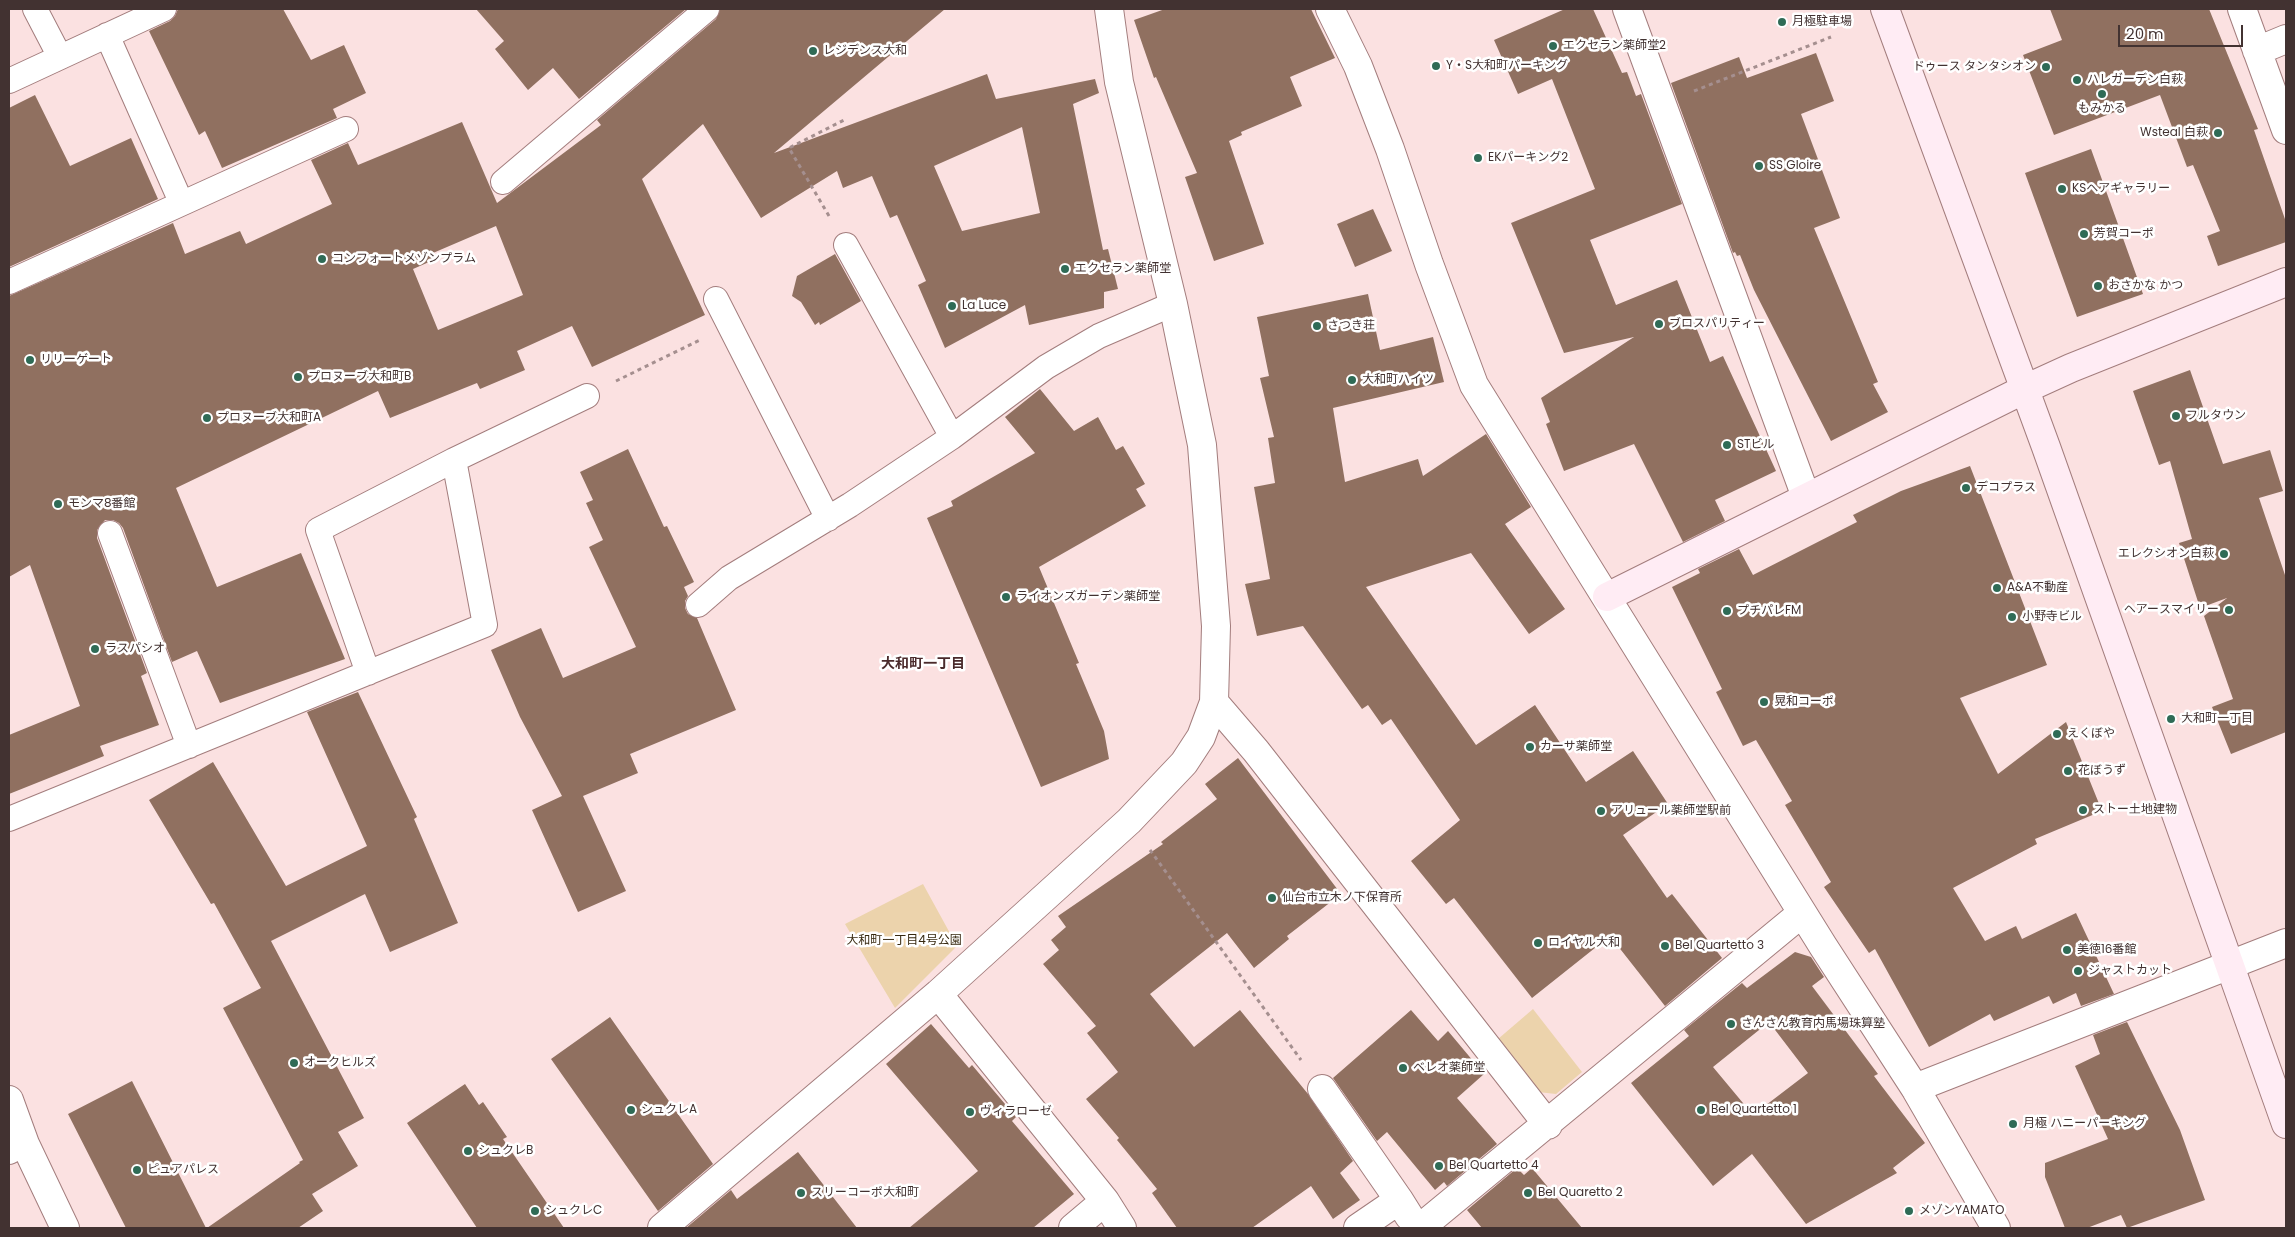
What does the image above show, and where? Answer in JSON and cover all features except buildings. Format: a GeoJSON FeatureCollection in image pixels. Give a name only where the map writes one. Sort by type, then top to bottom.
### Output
{"type":"FeatureCollection","features":[{"type":"Feature","properties":{"kind":"street"},"geometry":{"type":"LineString","coordinates":[[662,1228],[938,994],[1129,821],[1184,763],[1202,737],[1214,702],[1216,626],[1202,445],[1173,304],[1119,82],[1109,9]]}},
{"type":"Feature","properties":{"kind":"street"},"geometry":{"type":"LineString","coordinates":[[1330,9],[1358,66],[1390,149],[1428,264],[1474,385],[1802,913],[1915,1088],[1995,1228]]}},
{"type":"Feature","properties":{"kind":"street"},"geometry":{"type":"LineString","coordinates":[[1627,9],[1806,497]]}},
{"type":"Feature","properties":{"kind":"street"},"geometry":{"type":"LineString","coordinates":[[1884,9],[2025,389],[2286,1124]]}},
{"type":"Feature","properties":{"kind":"street"},"geometry":{"type":"LineString","coordinates":[[2242,9],[2286,130]]}},
{"type":"Feature","properties":{"kind":"street"},"geometry":{"type":"LineString","coordinates":[[2257,51],[2286,39]]}},
{"type":"Feature","properties":{"kind":"street"},"geometry":{"type":"LineString","coordinates":[[1607,597],[2025,389],[2071,368],[2286,282]]}},
{"type":"Feature","properties":{"kind":"street"},"geometry":{"type":"LineString","coordinates":[[1214,702],[1256,751],[1548,1124]]}},
{"type":"Feature","properties":{"kind":"street"},"geometry":{"type":"LineString","coordinates":[[1322,1089],[1419,1228],[1548,1124],[1802,913]]}},
{"type":"Feature","properties":{"kind":"street"},"geometry":{"type":"LineString","coordinates":[[1915,1088],[2286,943]]}},
{"type":"Feature","properties":{"kind":"street"},"geometry":{"type":"LineString","coordinates":[[938,994],[1105,1201],[1122,1228]]}},
{"type":"Feature","properties":{"kind":"street"},"geometry":{"type":"LineString","coordinates":[[9,1100],[17,1148],[65,1228]]}},
{"type":"Feature","properties":{"kind":"street"},"geometry":{"type":"LineString","coordinates":[[1358,1228],[1398,1200]]}},
{"type":"Feature","properties":{"kind":"street"},"geometry":{"type":"LineString","coordinates":[[1073,1228],[1105,1201]]}},
{"type":"Feature","properties":{"kind":"lane"},"geometry":{"type":"LineString","coordinates":[[35,9],[60,57]]}},
{"type":"Feature","properties":{"kind":"lane"},"geometry":{"type":"LineString","coordinates":[[9,81],[164,9]]}},
{"type":"Feature","properties":{"kind":"lane"},"geometry":{"type":"LineString","coordinates":[[503,182],[707,9]]}},
{"type":"Feature","properties":{"kind":"lane"},"geometry":{"type":"LineString","coordinates":[[107,35],[182,202]]}},
{"type":"Feature","properties":{"kind":"lane"},"geometry":{"type":"LineString","coordinates":[[9,282],[346,129]]}},
{"type":"Feature","properties":{"kind":"lane"},"geometry":{"type":"LineString","coordinates":[[846,245],[952,436]]}},
{"type":"Feature","properties":{"kind":"lane"},"geometry":{"type":"LineString","coordinates":[[716,300],[828,519]]}},
{"type":"Feature","properties":{"kind":"lane"},"geometry":{"type":"LineString","coordinates":[[698,605],[729,578],[828,519],[952,436],[1046,367],[1099,336],[1173,304]]}},
{"type":"Feature","properties":{"kind":"lane"},"geometry":{"type":"LineString","coordinates":[[368,673],[318,530],[454,460],[586,396]]}},
{"type":"Feature","properties":{"kind":"lane"},"geometry":{"type":"LineString","coordinates":[[9,819],[485,625],[454,460]]}},
{"type":"Feature","properties":{"kind":"lane"},"geometry":{"type":"LineString","coordinates":[[110,534],[189,746]]}},
{"type":"Feature","properties":{"kind":"path"},"geometry":{"type":"LineString","coordinates":[[1662,104],[1831,37]]}},
{"type":"Feature","properties":{"kind":"path"},"geometry":{"type":"LineString","coordinates":[[846,119],[789,148],[846,245]]}},
{"type":"Feature","properties":{"kind":"path"},"geometry":{"type":"LineString","coordinates":[[586,396],[730,326]]}},
{"type":"Feature","properties":{"kind":"path"},"geometry":{"type":"LineString","coordinates":[[1129,821],[1322,1089]]}},
{"type":"Feature","properties":{"kind":"green space","name":"大和町一丁目4号公園"},"geometry":{"type":"Polygon","coordinates":[[[923,884],[957,946],[895,1008],[845,924],[923,884]]]}},
{"type":"Feature","properties":{"kind":"green space"},"geometry":{"type":"Polygon","coordinates":[[[1533,1009],[1582,1072],[1556,1094],[1538,1092],[1498,1039],[1533,1009]]]}},
{"type":"Feature","properties":{"kind":"place","name":"月極駐車場"},"geometry":{"type":"Point","coordinates":[1782,22]}},
{"type":"Feature","properties":{"kind":"place","name":"エクセラン薬師堂2"},"geometry":{"type":"Point","coordinates":[1553,46]}},
{"type":"Feature","properties":{"kind":"place","name":"レジデンス大和"},"geometry":{"type":"Point","coordinates":[813,51]}},
{"type":"Feature","properties":{"kind":"place","name":"Y・S大和町パーキング"},"geometry":{"type":"Point","coordinates":[1436,66]}},
{"type":"Feature","properties":{"kind":"place","name":"ドゥース タンタシオン"},"geometry":{"type":"Point","coordinates":[2046,67]}},
{"type":"Feature","properties":{"kind":"place","name":"ハレガーデン白萩"},"geometry":{"type":"Point","coordinates":[2077,80]}},
{"type":"Feature","properties":{"kind":"place","name":"もみかる"},"geometry":{"type":"Point","coordinates":[2102,94]}},
{"type":"Feature","properties":{"kind":"place","name":"Wsteal 白萩"},"geometry":{"type":"Point","coordinates":[2218,133]}},
{"type":"Feature","properties":{"kind":"place","name":"EKパーキング2"},"geometry":{"type":"Point","coordinates":[1478,158]}},
{"type":"Feature","properties":{"kind":"place","name":"SS Gloire"},"geometry":{"type":"Point","coordinates":[1759,166]}},
{"type":"Feature","properties":{"kind":"place","name":"KSヘアギャラリー"},"geometry":{"type":"Point","coordinates":[2062,189]}},
{"type":"Feature","properties":{"kind":"place","name":"芳賀コーポ"},"geometry":{"type":"Point","coordinates":[2084,234]}},
{"type":"Feature","properties":{"kind":"place","name":"コンフォートメゾンプラム"},"geometry":{"type":"Point","coordinates":[322,259]}},
{"type":"Feature","properties":{"kind":"place","name":"エクセラン薬師堂"},"geometry":{"type":"Point","coordinates":[1065,269]}},
{"type":"Feature","properties":{"kind":"place","name":"おさかな かつ"},"geometry":{"type":"Point","coordinates":[2098,286]}},
{"type":"Feature","properties":{"kind":"place","name":"La Luce"},"geometry":{"type":"Point","coordinates":[952,306]}},
{"type":"Feature","properties":{"kind":"place","name":"ブロスパリティー"},"geometry":{"type":"Point","coordinates":[1659,324]}},
{"type":"Feature","properties":{"kind":"place","name":"さつき荘"},"geometry":{"type":"Point","coordinates":[1317,326]}},
{"type":"Feature","properties":{"kind":"place","name":"リリーゲート"},"geometry":{"type":"Point","coordinates":[30,360]}},
{"type":"Feature","properties":{"kind":"place","name":"プロヌーブ大和町B"},"geometry":{"type":"Point","coordinates":[298,377]}},
{"type":"Feature","properties":{"kind":"place","name":"大和町ハイツ"},"geometry":{"type":"Point","coordinates":[1352,380]}},
{"type":"Feature","properties":{"kind":"place","name":"フルタウン"},"geometry":{"type":"Point","coordinates":[2176,416]}},
{"type":"Feature","properties":{"kind":"place","name":"プロヌーブ大和町A"},"geometry":{"type":"Point","coordinates":[207,418]}},
{"type":"Feature","properties":{"kind":"place","name":"STビル"},"geometry":{"type":"Point","coordinates":[1727,445]}},
{"type":"Feature","properties":{"kind":"place","name":"デコプラス"},"geometry":{"type":"Point","coordinates":[1966,488]}},
{"type":"Feature","properties":{"kind":"place","name":"モンマ8番館"},"geometry":{"type":"Point","coordinates":[58,504]}},
{"type":"Feature","properties":{"kind":"place","name":"エレクシオン白萩"},"geometry":{"type":"Point","coordinates":[2224,554]}},
{"type":"Feature","properties":{"kind":"place","name":"A&A不動産"},"geometry":{"type":"Point","coordinates":[1997,588]}},
{"type":"Feature","properties":{"kind":"place","name":"ライオンズガーデン薬師堂"},"geometry":{"type":"Point","coordinates":[1006,597]}},
{"type":"Feature","properties":{"kind":"place","name":"ヘアースマイリー"},"geometry":{"type":"Point","coordinates":[2229,610]}},
{"type":"Feature","properties":{"kind":"place","name":"プチパレFM"},"geometry":{"type":"Point","coordinates":[1727,611]}},
{"type":"Feature","properties":{"kind":"place","name":"小野寺ビル"},"geometry":{"type":"Point","coordinates":[2012,617]}},
{"type":"Feature","properties":{"kind":"place","name":"ラスパシオ"},"geometry":{"type":"Point","coordinates":[95,649]}},
{"type":"Feature","properties":{"kind":"place","name":"晃和コーポ"},"geometry":{"type":"Point","coordinates":[1764,702]}},
{"type":"Feature","properties":{"kind":"place","name":"大和町一丁目"},"geometry":{"type":"Point","coordinates":[2171,719]}},
{"type":"Feature","properties":{"kind":"place","name":"えくぼや"},"geometry":{"type":"Point","coordinates":[2057,734]}},
{"type":"Feature","properties":{"kind":"place","name":"カーサ薬師堂"},"geometry":{"type":"Point","coordinates":[1530,747]}},
{"type":"Feature","properties":{"kind":"place","name":"花ぼうず"},"geometry":{"type":"Point","coordinates":[2068,771]}},
{"type":"Feature","properties":{"kind":"place","name":"ストー土地建物"},"geometry":{"type":"Point","coordinates":[2083,810]}},
{"type":"Feature","properties":{"kind":"place","name":"アリュール薬師堂駅前"},"geometry":{"type":"Point","coordinates":[1601,811]}},
{"type":"Feature","properties":{"kind":"place","name":"仙台市立木ノ下保育所"},"geometry":{"type":"Point","coordinates":[1272,898]}},
{"type":"Feature","properties":{"kind":"place","name":"ロイヤル大和"},"geometry":{"type":"Point","coordinates":[1538,943]}},
{"type":"Feature","properties":{"kind":"place","name":"Bel Quartetto 3"},"geometry":{"type":"Point","coordinates":[1665,946]}},
{"type":"Feature","properties":{"kind":"place","name":"美徳16番館"},"geometry":{"type":"Point","coordinates":[2067,950]}},
{"type":"Feature","properties":{"kind":"place","name":"ジャストカット"},"geometry":{"type":"Point","coordinates":[2078,971]}},
{"type":"Feature","properties":{"kind":"place","name":"さんさん教育内馬場珠算塾"},"geometry":{"type":"Point","coordinates":[1731,1024]}},
{"type":"Feature","properties":{"kind":"place","name":"オークヒルズ"},"geometry":{"type":"Point","coordinates":[294,1063]}},
{"type":"Feature","properties":{"kind":"place","name":"ベレオ薬師堂"},"geometry":{"type":"Point","coordinates":[1403,1068]}},
{"type":"Feature","properties":{"kind":"place","name":"シュクレA"},"geometry":{"type":"Point","coordinates":[631,1110]}},
{"type":"Feature","properties":{"kind":"place","name":"Bel Quartetto 1"},"geometry":{"type":"Point","coordinates":[1701,1110]}},
{"type":"Feature","properties":{"kind":"place","name":"ヴィラローゼ"},"geometry":{"type":"Point","coordinates":[970,1112]}},
{"type":"Feature","properties":{"kind":"place","name":"月極 ハニーパーキング"},"geometry":{"type":"Point","coordinates":[2013,1124]}},
{"type":"Feature","properties":{"kind":"place","name":"シュクレB"},"geometry":{"type":"Point","coordinates":[468,1151]}},
{"type":"Feature","properties":{"kind":"place","name":"Bel Quartetto 4"},"geometry":{"type":"Point","coordinates":[1439,1166]}},
{"type":"Feature","properties":{"kind":"place","name":"ピュアパレス"},"geometry":{"type":"Point","coordinates":[137,1170]}},
{"type":"Feature","properties":{"kind":"place","name":"スリーコーポ大和町"},"geometry":{"type":"Point","coordinates":[801,1193]}},
{"type":"Feature","properties":{"kind":"place","name":"Bel Quaretto 2"},"geometry":{"type":"Point","coordinates":[1528,1193]}},
{"type":"Feature","properties":{"kind":"place","name":"シュクレC"},"geometry":{"type":"Point","coordinates":[535,1211]}},
{"type":"Feature","properties":{"kind":"place","name":"メゾンYAMATO"},"geometry":{"type":"Point","coordinates":[1909,1211]}},
{"type":"Feature","properties":{"kind":"district","name":"大和町一丁目"},"geometry":{"type":"Point","coordinates":[923,664]}}]}
